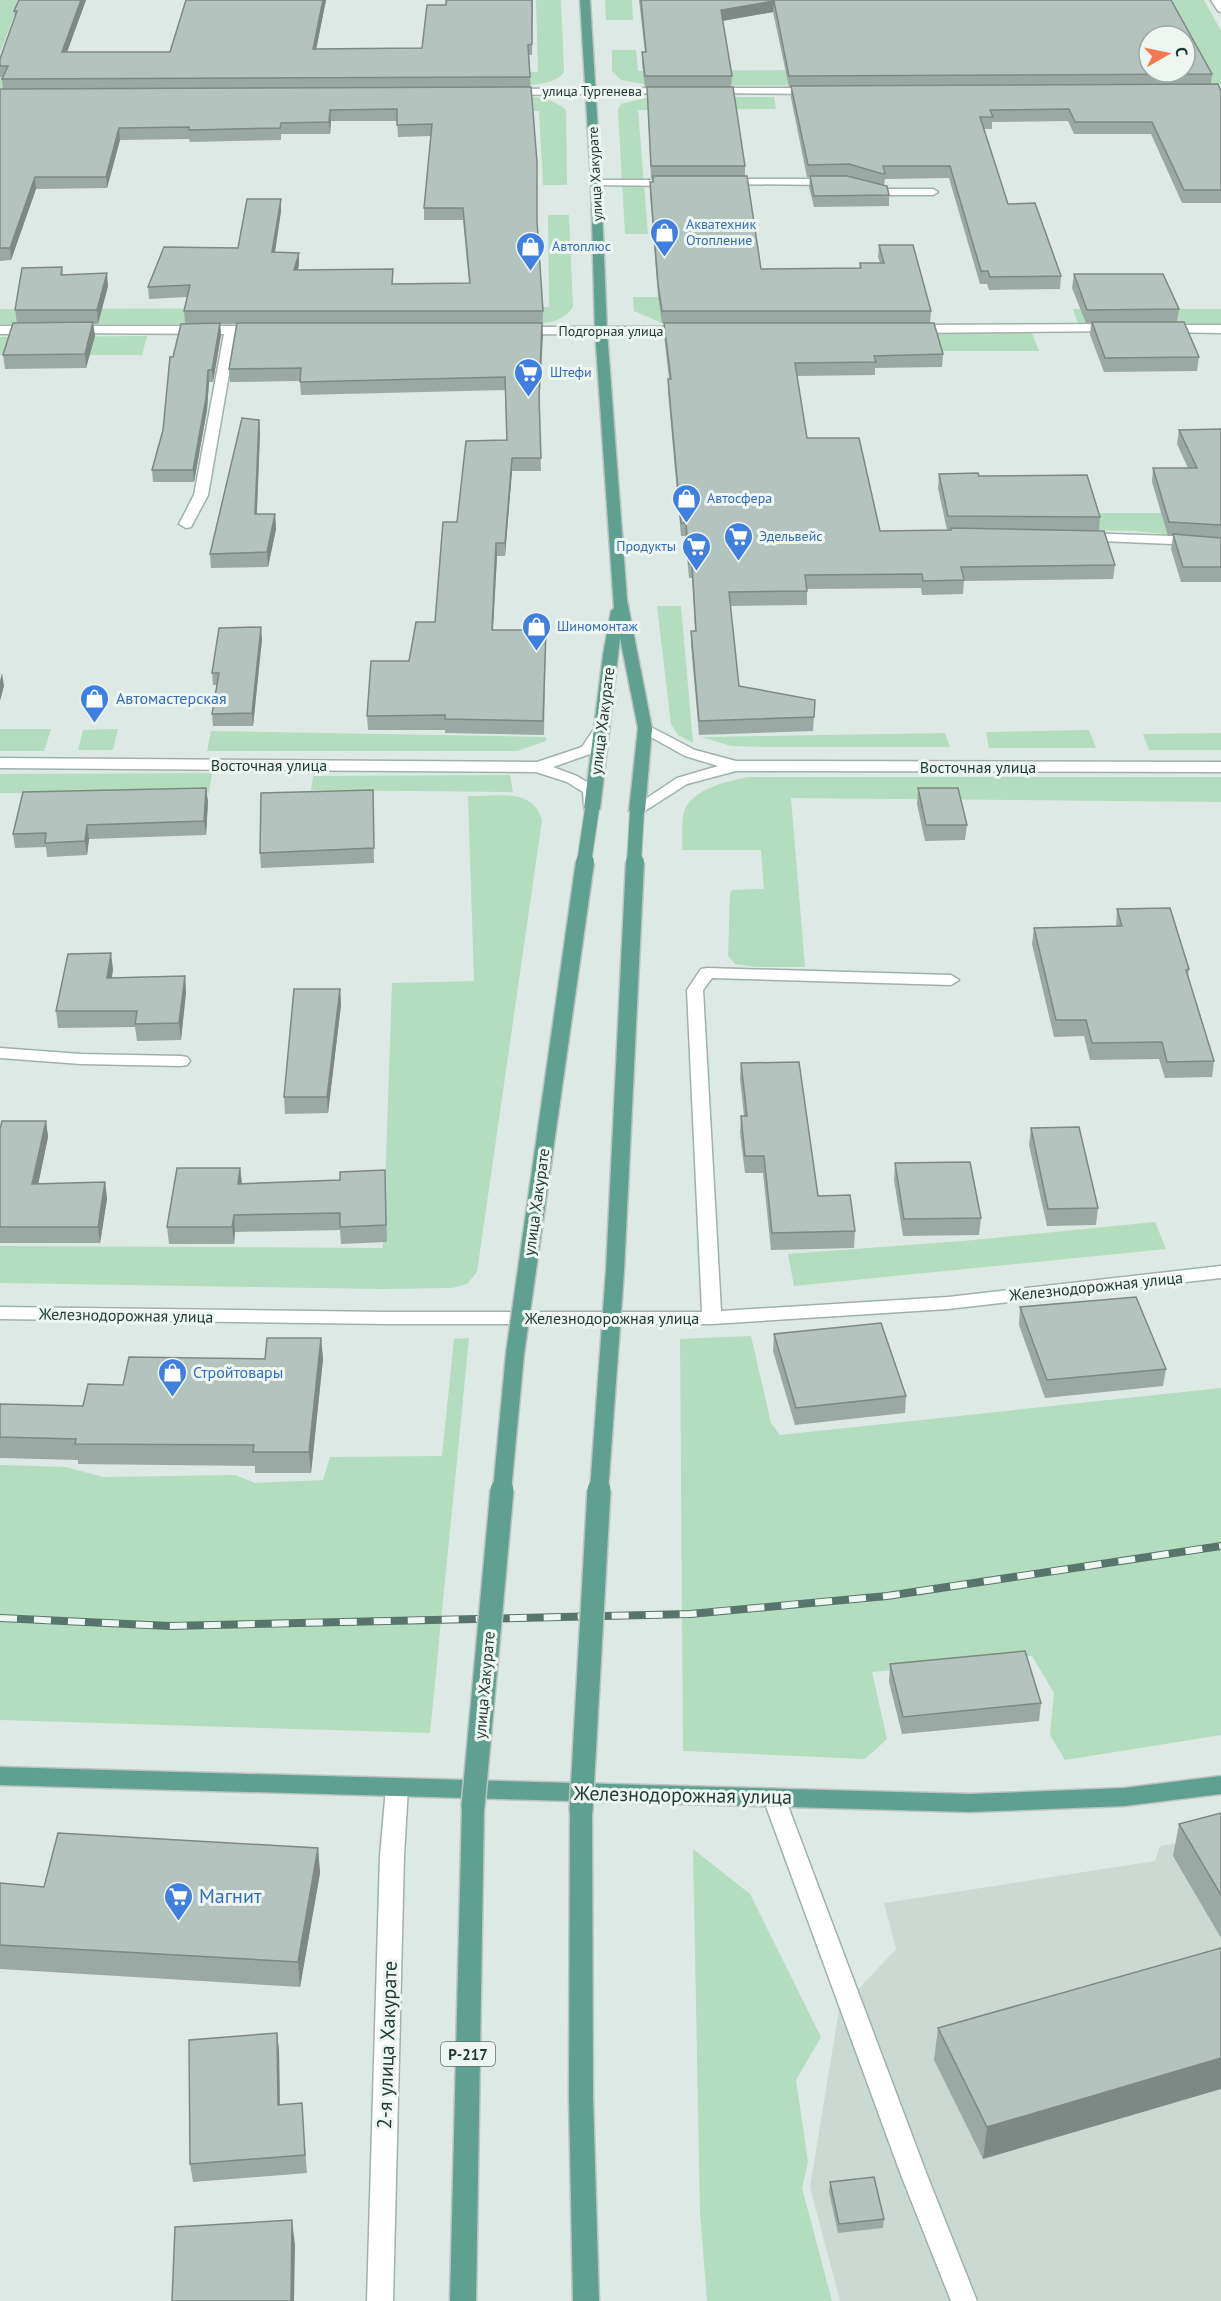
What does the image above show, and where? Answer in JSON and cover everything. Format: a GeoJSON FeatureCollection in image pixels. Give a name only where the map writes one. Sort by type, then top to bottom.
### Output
{"type":"FeatureCollection","features":[{"type":"Feature","properties":{"kind":"main road","name":"улица Хакурате"},"geometry":{"type":"LineString","coordinates":[[585,0],[596,183],[601,331],[620,600],[645,728],[638,811],[615,1271],[597,1516],[581,1811],[581,2097],[586,2301]]}},
{"type":"Feature","properties":{"kind":"main road","name":"улица Хакурате"},"geometry":{"type":"LineString","coordinates":[[463,2301],[473,1807],[515,1354],[592,807],[610,655],[620,600]]}},
{"type":"Feature","properties":{"kind":"main road","name":"Железнодорожная улица"},"geometry":{"type":"LineString","coordinates":[[0,1776],[970,1803],[1124,1797],[1221,1785]]}},
{"type":"Feature","properties":{"kind":"street"},"geometry":{"type":"LineString","coordinates":[[1216,0],[1221,9]]}},
{"type":"Feature","properties":{"kind":"street","name":"улица Тургенева"},"geometry":{"type":"LineString","coordinates":[[496,92],[677,91]]}},
{"type":"Feature","properties":{"kind":"street"},"geometry":{"type":"LineString","coordinates":[[700,91],[831,91]]}},
{"type":"Feature","properties":{"kind":"street"},"geometry":{"type":"LineString","coordinates":[[596,183],[685,183]]}},
{"type":"Feature","properties":{"kind":"street"},"geometry":{"type":"LineString","coordinates":[[707,183],[854,183],[881,192],[933,192]]}},
{"type":"Feature","properties":{"kind":"street"},"geometry":{"type":"LineString","coordinates":[[897,329],[1129,328]]}},
{"type":"Feature","properties":{"kind":"street"},"geometry":{"type":"LineString","coordinates":[[1152,328],[1221,329]]}},
{"type":"Feature","properties":{"kind":"street"},"geometry":{"type":"LineString","coordinates":[[0,330],[266,330]]}},
{"type":"Feature","properties":{"kind":"street"},"geometry":{"type":"LineString","coordinates":[[186,524],[201,495],[231,330]]}},
{"type":"Feature","properties":{"kind":"street","name":"Подгорная улица"},"geometry":{"type":"LineString","coordinates":[[500,331],[700,331]]}},
{"type":"Feature","properties":{"kind":"street"},"geometry":{"type":"LineString","coordinates":[[1067,537],[1172,540],[1221,546]]}},
{"type":"Feature","properties":{"kind":"street"},"geometry":{"type":"LineString","coordinates":[[645,728],[690,753],[735,766]]}},
{"type":"Feature","properties":{"kind":"street"},"geometry":{"type":"LineString","coordinates":[[538,767],[588,750],[601,729]]}},
{"type":"Feature","properties":{"kind":"street","name":"Восточная улица"},"geometry":{"type":"LineString","coordinates":[[0,763],[538,767]]}},
{"type":"Feature","properties":{"kind":"street"},"geometry":{"type":"LineString","coordinates":[[638,811],[682,782],[735,766]]}},
{"type":"Feature","properties":{"kind":"street","name":"Восточная улица"},"geometry":{"type":"LineString","coordinates":[[735,766],[1221,767]]}},
{"type":"Feature","properties":{"kind":"street"},"geometry":{"type":"LineString","coordinates":[[538,767],[572,779],[590,790],[592,807]]}},
{"type":"Feature","properties":{"kind":"street"},"geometry":{"type":"LineString","coordinates":[[712,1318],[695,990],[707,973],[951,980]]}},
{"type":"Feature","properties":{"kind":"street"},"geometry":{"type":"LineString","coordinates":[[0,1053],[81,1059],[181,1061]]}},
{"type":"Feature","properties":{"kind":"street","name":"Железнодорожная улица"},"geometry":{"type":"LineString","coordinates":[[0,1313],[386,1318],[712,1318],[948,1303],[1221,1272]]}},
{"type":"Feature","properties":{"kind":"street","name":"2-я улица Хакурате"},"geometry":{"type":"LineString","coordinates":[[380,2301],[392,1856],[397,1788]]}},
{"type":"Feature","properties":{"kind":"street"},"geometry":{"type":"LineString","coordinates":[[774,1798],[914,2175],[964,2301]]}},
{"type":"Feature","properties":{"kind":"shaded area"},"geometry":{"type":"Polygon","coordinates":[[[1221,1835],[1221,2301],[840,2301],[810,2187],[839,2010],[896,1949],[884,1903],[1155,1861],[1160,1846],[1221,1835]]]}},
{"type":"Feature","properties":{"kind":"green space"},"geometry":{"type":"Polygon","coordinates":[[[0,0],[20,0],[0,53],[0,0]]]}},
{"type":"Feature","properties":{"kind":"green space"},"geometry":{"type":"Polygon","coordinates":[[[536,0],[561,0],[564,72],[546,83],[533,85],[0,90],[0,77],[538,72],[536,0]]]}},
{"type":"Feature","properties":{"kind":"green space"},"geometry":{"type":"Polygon","coordinates":[[[605,0],[632,0],[633,20],[606,20],[605,0]]]}},
{"type":"Feature","properties":{"kind":"green space"},"geometry":{"type":"Polygon","coordinates":[[[1170,0],[1204,0],[1221,31],[1221,84],[655,86],[621,80],[612,71],[612,50],[636,50],[638,71],[1137,68],[1137,84],[1197,84],[1197,69],[1204,68],[1197,54],[1197,24],[1182,24],[1170,0]]]}},
{"type":"Feature","properties":{"kind":"green space"},"geometry":{"type":"Polygon","coordinates":[[[524,96],[546,99],[566,110],[567,185],[543,185],[539,111],[0,112],[524,96]]]}},
{"type":"Feature","properties":{"kind":"green space"},"geometry":{"type":"Polygon","coordinates":[[[650,97],[774,97],[776,109],[638,110],[648,234],[625,234],[618,110],[621,104],[650,97]]]}},
{"type":"Feature","properties":{"kind":"green space"},"geometry":{"type":"Polygon","coordinates":[[[548,215],[569,215],[573,307],[564,317],[543,323],[401,323],[403,307],[549,307],[548,215]]]}},
{"type":"Feature","properties":{"kind":"green space"},"geometry":{"type":"Polygon","coordinates":[[[633,297],[687,297],[662,323],[634,311],[633,297]]]}},
{"type":"Feature","properties":{"kind":"green space"},"geometry":{"type":"Polygon","coordinates":[[[309,308],[305,324],[0,324],[0,309],[309,308]]]}},
{"type":"Feature","properties":{"kind":"green space"},"geometry":{"type":"Polygon","coordinates":[[[1073,309],[1221,309],[1221,324],[1078,323],[1073,309]]]}},
{"type":"Feature","properties":{"kind":"green space"},"geometry":{"type":"Polygon","coordinates":[[[1032,333],[1039,351],[897,351],[894,334],[1032,333]]]}},
{"type":"Feature","properties":{"kind":"green space"},"geometry":{"type":"Polygon","coordinates":[[[147,336],[142,355],[0,355],[0,337],[147,336]]]}},
{"type":"Feature","properties":{"kind":"green space"},"geometry":{"type":"Polygon","coordinates":[[[1053,513],[1221,513],[1201,538],[1135,531],[984,528],[1053,513]]]}},
{"type":"Feature","properties":{"kind":"green space"},"geometry":{"type":"Polygon","coordinates":[[[657,606],[681,606],[693,743],[678,735],[671,724],[657,606]]]}},
{"type":"Feature","properties":{"kind":"green space"},"geometry":{"type":"Polygon","coordinates":[[[0,729],[51,729],[44,751],[0,751],[0,729]]]}},
{"type":"Feature","properties":{"kind":"green space"},"geometry":{"type":"Polygon","coordinates":[[[118,729],[113,750],[78,750],[83,730],[118,729]]]}},
{"type":"Feature","properties":{"kind":"green space"},"geometry":{"type":"Polygon","coordinates":[[[1089,730],[1096,748],[989,748],[986,732],[1089,730]]]}},
{"type":"Feature","properties":{"kind":"green space"},"geometry":{"type":"Polygon","coordinates":[[[211,731],[546,737],[546,741],[517,751],[207,751],[211,731]]]}},
{"type":"Feature","properties":{"kind":"green space"},"geometry":{"type":"Polygon","coordinates":[[[945,733],[950,747],[731,746],[701,737],[945,733]]]}},
{"type":"Feature","properties":{"kind":"green space"},"geometry":{"type":"Polygon","coordinates":[[[1221,733],[1221,750],[1149,750],[1143,734],[1221,733]]]}},
{"type":"Feature","properties":{"kind":"green space"},"geometry":{"type":"Polygon","coordinates":[[[212,773],[209,793],[0,793],[0,774],[212,773]]]}},
{"type":"Feature","properties":{"kind":"green space"},"geometry":{"type":"Polygon","coordinates":[[[510,775],[513,792],[311,790],[313,776],[510,775]]]}},
{"type":"Feature","properties":{"kind":"green space"},"geometry":{"type":"Polygon","coordinates":[[[749,777],[1221,777],[1221,802],[791,798],[805,967],[756,967],[735,964],[728,956],[730,894],[732,890],[764,889],[761,850],[682,850],[684,812],[694,797],[711,787],[749,777]]]}},
{"type":"Feature","properties":{"kind":"green space"},"geometry":{"type":"Polygon","coordinates":[[[502,795],[522,798],[531,802],[542,820],[477,1272],[467,1284],[452,1288],[382,1289],[0,1283],[0,1246],[383,1248],[392,983],[474,981],[468,796],[502,795]]]}},
{"type":"Feature","properties":{"kind":"green space"},"geometry":{"type":"Polygon","coordinates":[[[1155,1222],[1166,1249],[794,1286],[788,1254],[974,1240],[1155,1222]]]}},
{"type":"Feature","properties":{"kind":"green space"},"geometry":{"type":"Polygon","coordinates":[[[751,1336],[771,1423],[780,1435],[1221,1388],[1221,1735],[1065,1760],[1050,1735],[1054,1693],[1032,1656],[872,1672],[887,1739],[865,1759],[683,1751],[680,1339],[751,1336]]]}},
{"type":"Feature","properties":{"kind":"green space"},"geometry":{"type":"Polygon","coordinates":[[[469,1338],[430,1733],[0,1720],[0,1465],[66,1467],[103,1477],[235,1475],[255,1483],[323,1480],[330,1457],[442,1456],[454,1339],[469,1338]]]}},
{"type":"Feature","properties":{"kind":"green space"},"geometry":{"type":"Polygon","coordinates":[[[693,1849],[750,1894],[821,2037],[796,2080],[808,2162],[802,2188],[832,2301],[707,2301],[700,2212],[693,1849]]]}},
{"type":"Feature","properties":{"kind":"building"},"geometry":{"type":"Polygon","coordinates":[[[19,0],[81,0],[62,52],[170,52],[186,0],[323,0],[313,49],[422,48],[427,5],[446,5],[446,0],[532,0],[532,44],[528,45],[530,77],[2,79],[8,66],[0,66],[0,59],[19,0]]]}},
{"type":"Feature","properties":{"kind":"building"},"geometry":{"type":"Polygon","coordinates":[[[641,0],[1171,0],[1184,24],[1137,24],[1137,74],[789,76],[774,1],[721,10],[732,76],[645,76],[642,52],[646,52],[641,0]]]}},
{"type":"Feature","properties":{"kind":"building"},"geometry":{"type":"Polygon","coordinates":[[[1197,47],[1212,74],[1197,74],[1197,47]]]}},
{"type":"Feature","properties":{"kind":"building"},"geometry":{"type":"Polygon","coordinates":[[[1218,84],[1221,91],[1221,190],[1184,190],[1152,122],[1075,122],[1069,109],[990,110],[993,117],[980,117],[1008,204],[1035,203],[1061,276],[990,277],[988,271],[981,271],[950,166],[883,166],[885,174],[883,174],[849,164],[808,165],[791,86],[1218,84]]]}},
{"type":"Feature","properties":{"kind":"building"},"geometry":{"type":"Polygon","coordinates":[[[531,87],[537,162],[537,221],[543,311],[184,311],[190,285],[148,287],[164,247],[238,248],[247,199],[281,199],[272,252],[299,253],[294,270],[393,269],[392,284],[470,283],[463,208],[424,208],[432,124],[397,125],[397,109],[330,110],[329,122],[281,123],[280,128],[189,130],[189,127],[119,128],[106,177],[35,177],[10,248],[0,248],[0,89],[531,87]]]}},
{"type":"Feature","properties":{"kind":"building"},"geometry":{"type":"Polygon","coordinates":[[[647,87],[733,87],[745,166],[651,166],[647,87]]]}},
{"type":"Feature","properties":{"kind":"building"},"geometry":{"type":"Polygon","coordinates":[[[653,176],[747,176],[761,269],[861,268],[860,263],[884,263],[879,245],[913,245],[931,311],[662,311],[650,182],[653,182],[653,176]]]}},
{"type":"Feature","properties":{"kind":"building"},"geometry":{"type":"Polygon","coordinates":[[[810,176],[847,176],[887,186],[889,195],[814,196],[810,176]]]}},
{"type":"Feature","properties":{"kind":"building"},"geometry":{"type":"Polygon","coordinates":[[[62,267],[61,275],[107,273],[97,310],[15,310],[22,268],[62,267]]]}},
{"type":"Feature","properties":{"kind":"building"},"geometry":{"type":"Polygon","coordinates":[[[1074,274],[1163,274],[1179,309],[1087,310],[1074,274]]]}},
{"type":"Feature","properties":{"kind":"building"},"geometry":{"type":"Polygon","coordinates":[[[93,322],[85,354],[3,355],[13,323],[93,322]]]}},
{"type":"Feature","properties":{"kind":"building"},"geometry":{"type":"Polygon","coordinates":[[[1092,322],[1184,322],[1199,357],[1105,358],[1092,322]]]}},
{"type":"Feature","properties":{"kind":"building"},"geometry":{"type":"Polygon","coordinates":[[[220,323],[212,370],[208,370],[206,398],[193,470],[152,470],[163,430],[170,357],[173,357],[181,324],[220,323]]]}},
{"type":"Feature","properties":{"kind":"building"},"geometry":{"type":"Polygon","coordinates":[[[237,323],[542,323],[539,397],[541,458],[512,458],[505,543],[496,543],[492,630],[546,630],[543,721],[445,719],[445,715],[367,716],[371,661],[409,661],[416,622],[435,622],[443,522],[457,522],[466,441],[507,440],[505,377],[300,382],[301,368],[229,369],[237,323]]]}},
{"type":"Feature","properties":{"kind":"building"},"geometry":{"type":"Polygon","coordinates":[[[664,323],[934,323],[943,354],[874,356],[876,362],[795,363],[807,438],[859,438],[880,531],[951,530],[951,528],[1104,531],[1115,565],[961,567],[964,580],[923,581],[922,574],[805,575],[807,591],[729,592],[739,686],[815,700],[814,717],[699,721],[691,631],[696,631],[692,564],[689,564],[686,523],[681,523],[668,379],[671,379],[664,323]]]}},
{"type":"Feature","properties":{"kind":"building"},"geometry":{"type":"Polygon","coordinates":[[[242,418],[259,420],[255,514],[275,514],[267,552],[210,554],[242,418]]]}},
{"type":"Feature","properties":{"kind":"building"},"geometry":{"type":"Polygon","coordinates":[[[1221,429],[1221,525],[1169,522],[1153,468],[1197,468],[1179,430],[1221,429]]]}},
{"type":"Feature","properties":{"kind":"building"},"geometry":{"type":"Polygon","coordinates":[[[978,473],[979,476],[1087,475],[1100,517],[948,516],[939,474],[978,473]]]}},
{"type":"Feature","properties":{"kind":"building"},"geometry":{"type":"Polygon","coordinates":[[[1173,534],[1221,538],[1221,567],[1183,567],[1173,534]]]}},
{"type":"Feature","properties":{"kind":"building"},"geometry":{"type":"Polygon","coordinates":[[[261,627],[252,713],[212,714],[219,673],[212,673],[219,628],[261,627]]]}},
{"type":"Feature","properties":{"kind":"building"},"geometry":{"type":"Polygon","coordinates":[[[206,788],[204,821],[87,825],[85,841],[45,843],[46,833],[13,834],[23,792],[206,788]]]}},
{"type":"Feature","properties":{"kind":"building"},"geometry":{"type":"Polygon","coordinates":[[[918,788],[958,788],[967,825],[926,825],[918,788]]]}},
{"type":"Feature","properties":{"kind":"building"},"geometry":{"type":"Polygon","coordinates":[[[373,790],[374,848],[260,853],[261,793],[373,790]]]}},
{"type":"Feature","properties":{"kind":"building"},"geometry":{"type":"Polygon","coordinates":[[[1170,908],[1214,1061],[1167,1062],[1162,1042],[1092,1043],[1086,1020],[1056,1020],[1034,928],[1122,926],[1117,909],[1170,908]]]}},
{"type":"Feature","properties":{"kind":"building"},"geometry":{"type":"Polygon","coordinates":[[[111,953],[107,978],[185,976],[179,1023],[135,1024],[137,1011],[56,1011],[68,954],[111,953]]]}},
{"type":"Feature","properties":{"kind":"building"},"geometry":{"type":"Polygon","coordinates":[[[294,989],[340,989],[327,1097],[284,1097],[294,989]]]}},
{"type":"Feature","properties":{"kind":"building"},"geometry":{"type":"Polygon","coordinates":[[[799,1062],[818,1196],[850,1195],[855,1231],[772,1233],[764,1156],[745,1156],[741,1116],[747,1116],[741,1063],[799,1062]]]}},
{"type":"Feature","properties":{"kind":"building"},"geometry":{"type":"Polygon","coordinates":[[[2,1121],[46,1121],[32,1184],[105,1182],[98,1227],[0,1227],[0,1129],[2,1121]]]}},
{"type":"Feature","properties":{"kind":"building"},"geometry":{"type":"Polygon","coordinates":[[[1079,1127],[1098,1208],[1048,1209],[1031,1128],[1079,1127]]]}},
{"type":"Feature","properties":{"kind":"building"},"geometry":{"type":"Polygon","coordinates":[[[970,1162],[981,1218],[904,1219],[895,1163],[970,1162]]]}},
{"type":"Feature","properties":{"kind":"building"},"geometry":{"type":"Polygon","coordinates":[[[177,1168],[240,1168],[238,1184],[340,1180],[340,1172],[385,1170],[386,1225],[340,1227],[340,1213],[234,1215],[232,1227],[167,1227],[177,1168]]]}},
{"type":"Feature","properties":{"kind":"building"},"geometry":{"type":"Polygon","coordinates":[[[1136,1297],[1166,1369],[1047,1380],[1020,1307],[1136,1297]]]}},
{"type":"Feature","properties":{"kind":"building"},"geometry":{"type":"Polygon","coordinates":[[[881,1323],[906,1396],[796,1408],[774,1334],[881,1323]]]}},
{"type":"Feature","properties":{"kind":"building"},"geometry":{"type":"Polygon","coordinates":[[[267,1338],[321,1338],[309,1452],[253,1452],[254,1445],[75,1444],[76,1439],[0,1437],[0,1404],[83,1406],[88,1384],[123,1385],[129,1357],[265,1359],[267,1338]]]}},
{"type":"Feature","properties":{"kind":"building"},"geometry":{"type":"Polygon","coordinates":[[[1025,1651],[1041,1703],[903,1717],[890,1664],[1025,1651]]]}},
{"type":"Feature","properties":{"kind":"building"},"geometry":{"type":"Polygon","coordinates":[[[1221,1813],[1221,1895],[1179,1824],[1221,1813]]]}},
{"type":"Feature","properties":{"kind":"building","name":"Магнит"},"geometry":{"type":"Polygon","coordinates":[[[58,1833],[318,1848],[298,1962],[0,1945],[0,1883],[44,1887],[58,1833]]]}},
{"type":"Feature","properties":{"kind":"building"},"geometry":{"type":"Polygon","coordinates":[[[1221,1948],[1221,2058],[987,2127],[938,2028],[1221,1948]]]}},
{"type":"Feature","properties":{"kind":"building"},"geometry":{"type":"Polygon","coordinates":[[[277,2033],[278,2105],[302,2103],[305,2155],[190,2164],[189,2040],[277,2033]]]}},
{"type":"Feature","properties":{"kind":"building"},"geometry":{"type":"Polygon","coordinates":[[[874,2177],[884,2219],[839,2224],[830,2182],[874,2177]]]}},
{"type":"Feature","properties":{"kind":"building"},"geometry":{"type":"Polygon","coordinates":[[[292,2220],[291,2301],[172,2301],[175,2227],[292,2220]]]}},
{"type":"Feature","properties":{"kind":"railway"},"geometry":{"type":"LineString","coordinates":[[0,1618],[170,1626],[690,1614],[887,1596],[1221,1546]]}},
{"type":"Feature","properties":{"kind":"place","name":"Акватехник Отопление"},"geometry":{"type":"Point","coordinates":[665,258]}},
{"type":"Feature","properties":{"kind":"place","name":"Автоплюс"},"geometry":{"type":"Point","coordinates":[531,272]}},
{"type":"Feature","properties":{"kind":"place","name":"Штефи"},"geometry":{"type":"Point","coordinates":[529,398]}},
{"type":"Feature","properties":{"kind":"place","name":"Автосфера"},"geometry":{"type":"Point","coordinates":[686,524]}},
{"type":"Feature","properties":{"kind":"place","name":"Эдельвейс"},"geometry":{"type":"Point","coordinates":[738,562]}},
{"type":"Feature","properties":{"kind":"place","name":"Продукты"},"geometry":{"type":"Point","coordinates":[697,572]}},
{"type":"Feature","properties":{"kind":"place","name":"Шиномонтаж"},"geometry":{"type":"Point","coordinates":[536,652]}},
{"type":"Feature","properties":{"kind":"place","name":"Автомастерская"},"geometry":{"type":"Point","coordinates":[95,724]}},
{"type":"Feature","properties":{"kind":"place","name":"Стройтовары"},"geometry":{"type":"Point","coordinates":[172,1398]}},
{"type":"Feature","properties":{"kind":"place","name":"Магнит"},"geometry":{"type":"Point","coordinates":[178,1922]}}]}
